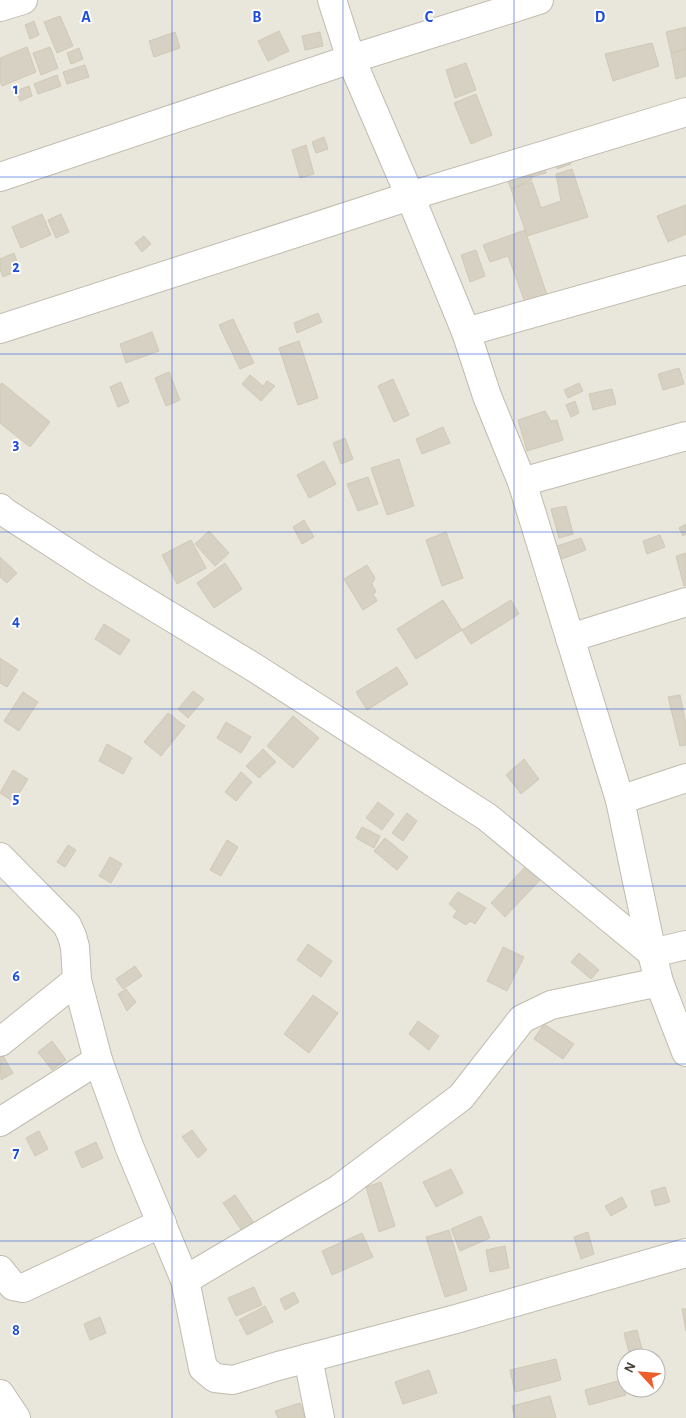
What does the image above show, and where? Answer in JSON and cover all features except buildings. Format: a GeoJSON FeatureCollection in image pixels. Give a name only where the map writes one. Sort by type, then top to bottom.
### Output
{"type":"FeatureCollection","features":[{"type":"Feature","properties":{"kind":"street"},"geometry":{"type":"LineString","coordinates":[[0,7],[23,0]]}},
{"type":"Feature","properties":{"kind":"street"},"geometry":{"type":"LineString","coordinates":[[332,0],[351,59],[466,332],[487,396],[522,482],[620,800],[659,982],[686,1052]]}},
{"type":"Feature","properties":{"kind":"street"},"geometry":{"type":"LineString","coordinates":[[0,178],[351,59],[539,0]]}},
{"type":"Feature","properties":{"kind":"street"},"geometry":{"type":"LineString","coordinates":[[0,329],[410,196],[686,112]]}},
{"type":"Feature","properties":{"kind":"street"},"geometry":{"type":"LineString","coordinates":[[466,332],[686,270]]}},
{"type":"Feature","properties":{"kind":"street"},"geometry":{"type":"LineString","coordinates":[[522,482],[686,436]]}},
{"type":"Feature","properties":{"kind":"street"},"geometry":{"type":"LineString","coordinates":[[1,511],[263,674],[487,817],[652,953]]}},
{"type":"Feature","properties":{"kind":"street"},"geometry":{"type":"LineString","coordinates":[[570,638],[686,602]]}},
{"type":"Feature","properties":{"kind":"street"},"geometry":{"type":"LineString","coordinates":[[620,800],[686,778]]}},
{"type":"Feature","properties":{"kind":"street"},"geometry":{"type":"LineString","coordinates":[[0,856],[67,926],[72,936],[78,980],[98,1060],[130,1146],[186,1280],[203,1368],[216,1378],[233,1380],[686,1253]]}},
{"type":"Feature","properties":{"kind":"street"},"geometry":{"type":"LineString","coordinates":[[652,953],[686,945]]}},
{"type":"Feature","properties":{"kind":"street"},"geometry":{"type":"LineString","coordinates":[[0,1042],[78,980]]}},
{"type":"Feature","properties":{"kind":"street"},"geometry":{"type":"LineString","coordinates":[[186,1280],[339,1189],[461,1097],[522,1019],[551,1005],[659,982]]}},
{"type":"Feature","properties":{"kind":"street"},"geometry":{"type":"LineString","coordinates":[[0,1122],[98,1060]]}},
{"type":"Feature","properties":{"kind":"street"},"geometry":{"type":"LineString","coordinates":[[0,1270],[13,1286],[22,1288],[162,1224]]}},
{"type":"Feature","properties":{"kind":"street"},"geometry":{"type":"LineString","coordinates":[[308,1358],[320,1418]]}},
{"type":"Feature","properties":{"kind":"street"},"geometry":{"type":"LineString","coordinates":[[0,1394],[16,1418]]}},
{"type":"Feature","properties":{"kind":"shaded area"},"geometry":{"type":"Polygon","coordinates":[[[0,0],[686,0],[686,1418],[0,1418],[0,0]]]}}]}
